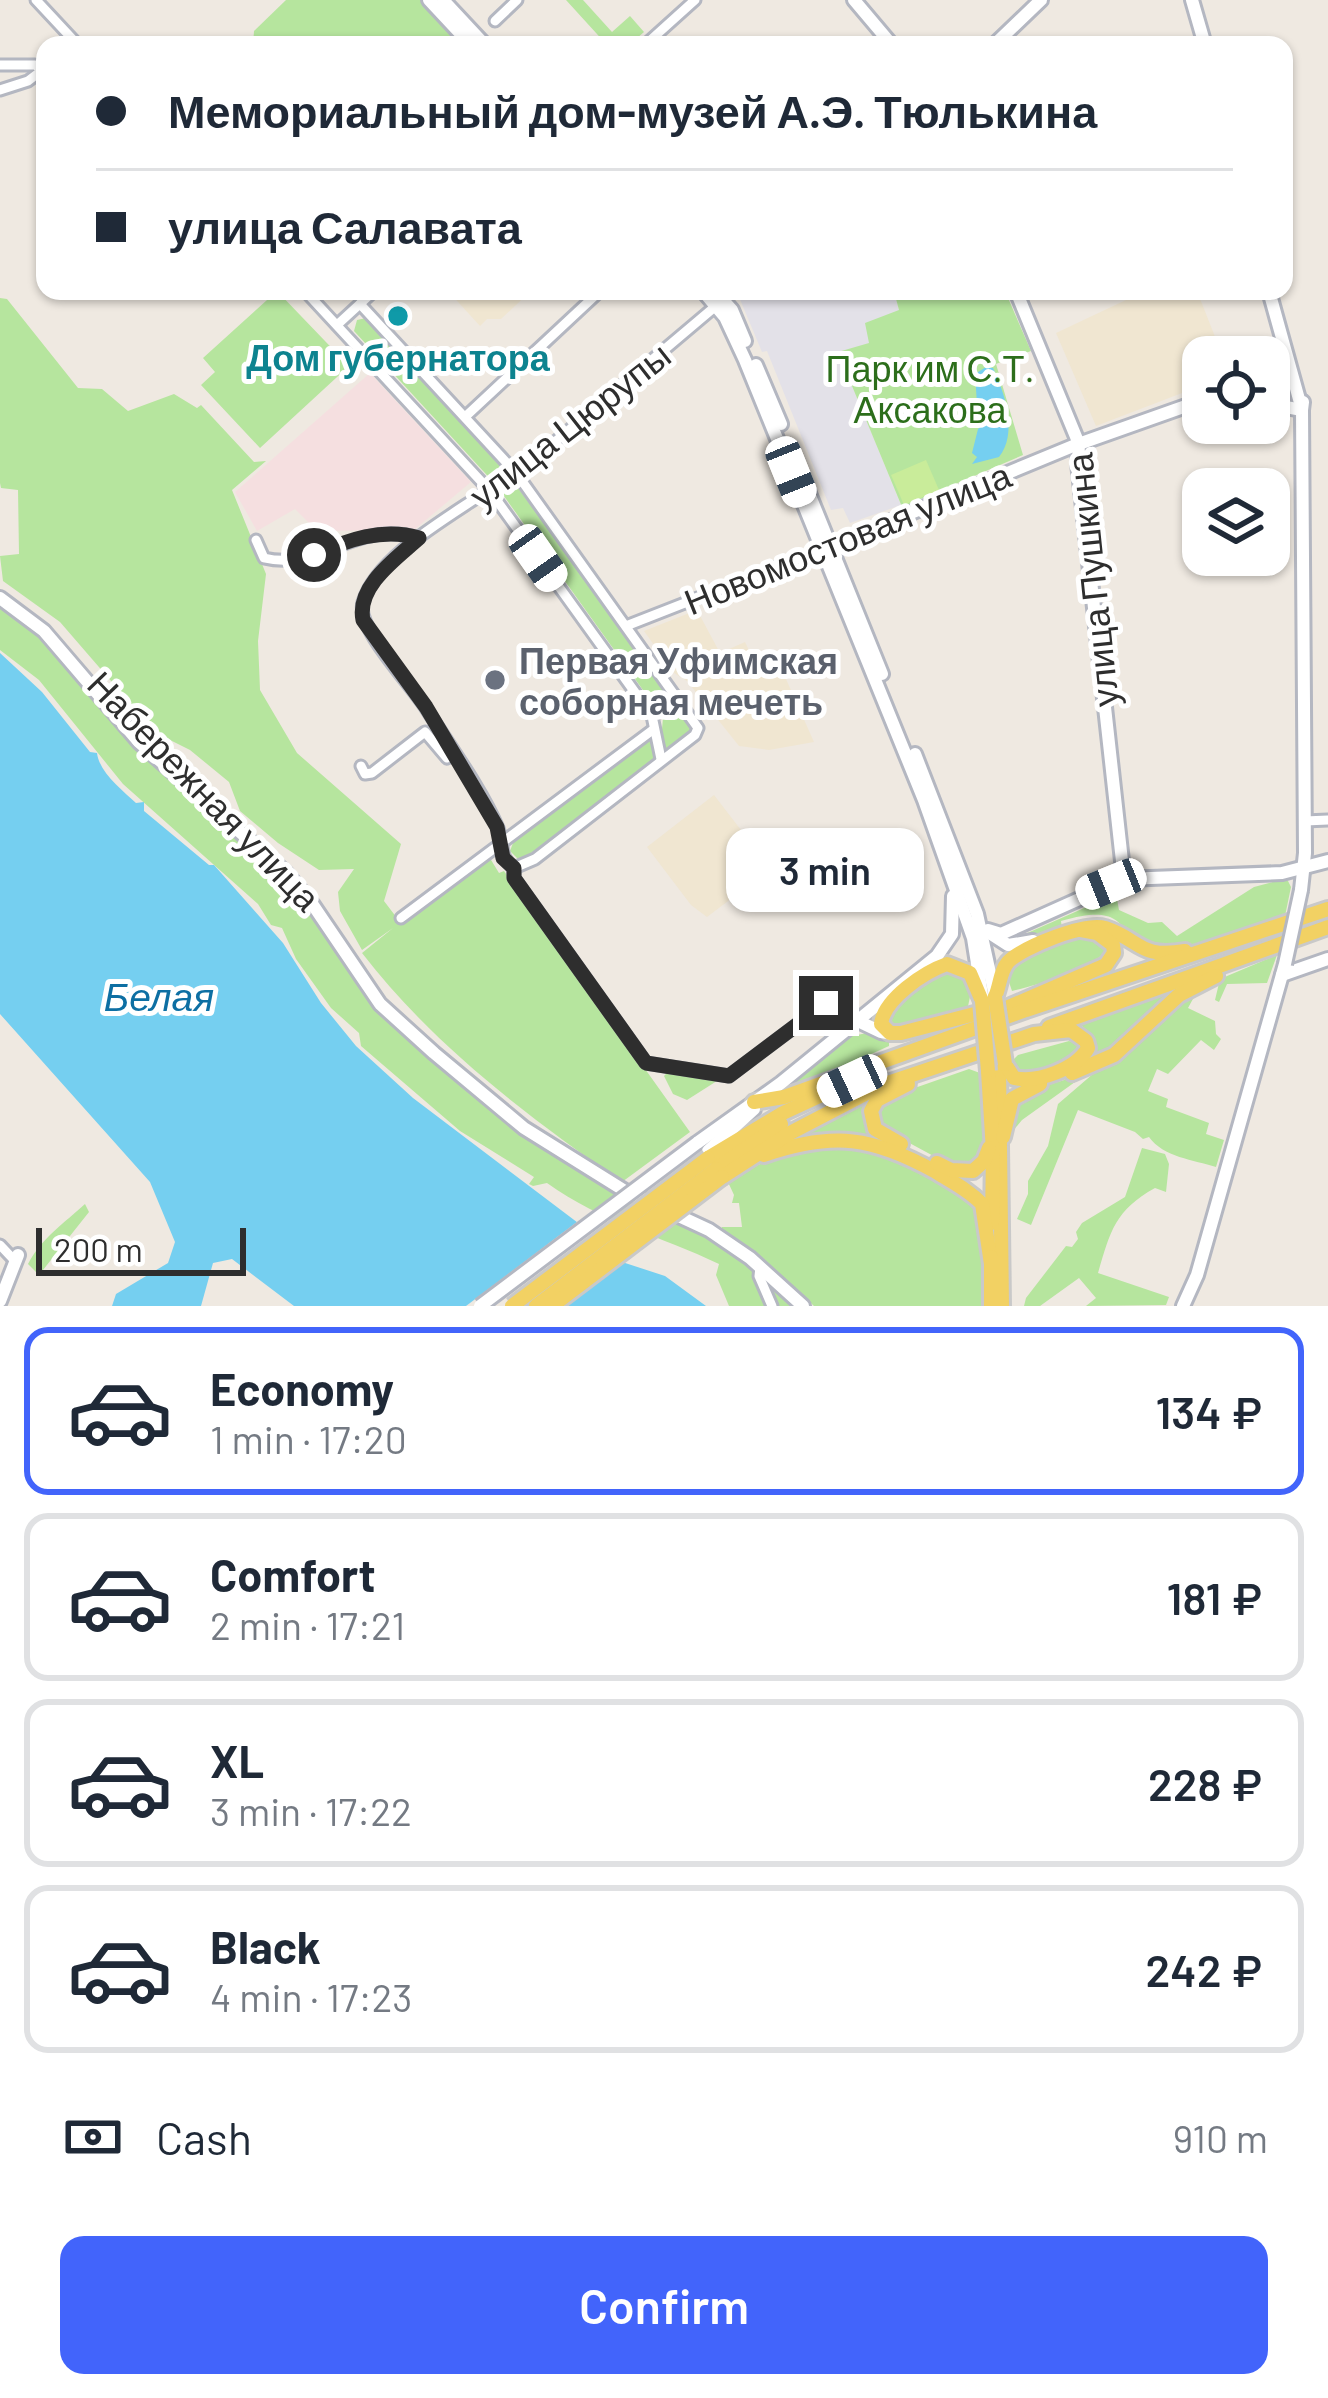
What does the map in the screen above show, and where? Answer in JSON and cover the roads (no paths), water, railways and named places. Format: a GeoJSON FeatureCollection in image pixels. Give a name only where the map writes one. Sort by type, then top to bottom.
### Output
{"type":"FeatureCollection","features":[{"type":"Feature","properties":{"kind":"main road"},"geometry":{"type":"LineString","coordinates":[[1002,1306],[999,1042],[988,991],[960,966],[938,968],[883,1012],[883,1028],[896,1034],[1014,1010],[1328,909]]}},
{"type":"Feature","properties":{"kind":"main road"},"geometry":{"type":"LineString","coordinates":[[997,1067],[988,991],[1013,958],[1048,939],[1089,926],[1105,928],[1149,952],[1196,954]]}},
{"type":"Feature","properties":{"kind":"main road"},"geometry":{"type":"LineString","coordinates":[[737,1167],[837,1106],[882,1085],[1328,927]]}},
{"type":"Feature","properties":{"kind":"main road"},"geometry":{"type":"LineString","coordinates":[[512,1306],[682,1178],[783,1113],[1099,969],[1112,959],[1113,945],[1081,930]]}},
{"type":"Feature","properties":{"kind":"main road"},"geometry":{"type":"LineString","coordinates":[[920,1073],[873,1105],[870,1117],[875,1129],[962,1173],[980,1167],[1018,1093],[1114,1055],[1179,995],[1218,975],[1233,961]]}},
{"type":"Feature","properties":{"kind":"main road"},"geometry":{"type":"LineString","coordinates":[[997,1067],[1030,1080],[1073,1064],[1088,1048],[1083,1037],[1071,1030],[1034,1034]]}},
{"type":"Feature","properties":{"kind":"main road"},"geometry":{"type":"LineString","coordinates":[[758,1102],[891,1061]]}},
{"type":"Feature","properties":{"kind":"main road"},"geometry":{"type":"LineString","coordinates":[[987,1306],[997,1137]]}},
{"type":"Feature","properties":{"kind":"main road"},"geometry":{"type":"LineString","coordinates":[[710,1160],[737,1167],[766,1154],[810,1144],[865,1141],[890,1148],[962,1187],[982,1204],[991,1264]]}},
{"type":"Feature","properties":{"kind":"main road"},"geometry":{"type":"LineString","coordinates":[[536,1306],[710,1160]]}},
{"type":"Feature","properties":{"kind":"main road"},"geometry":{"type":"LineString","coordinates":[[552,1306],[710,1160]]}},
{"type":"Feature","properties":{"kind":"street"},"geometry":{"type":"LineString","coordinates":[[36,0],[70,36]]}},
{"type":"Feature","properties":{"kind":"street"},"geometry":{"type":"LineString","coordinates":[[429,0],[463,36]]}},
{"type":"Feature","properties":{"kind":"street"},"geometry":{"type":"LineString","coordinates":[[443,0],[477,36]]}},
{"type":"Feature","properties":{"kind":"street"},"geometry":{"type":"LineString","coordinates":[[495,21],[518,0]]}},
{"type":"Feature","properties":{"kind":"street"},"geometry":{"type":"LineString","coordinates":[[655,36],[694,0]]}},
{"type":"Feature","properties":{"kind":"street"},"geometry":{"type":"LineString","coordinates":[[854,0],[884,36]]}},
{"type":"Feature","properties":{"kind":"street"},"geometry":{"type":"LineString","coordinates":[[1003,36],[1041,0]]}},
{"type":"Feature","properties":{"kind":"street"},"geometry":{"type":"LineString","coordinates":[[1190,0],[1200,36]]}},
{"type":"Feature","properties":{"kind":"street"},"geometry":{"type":"LineString","coordinates":[[0,65],[36,65]]}},
{"type":"Feature","properties":{"kind":"street"},"geometry":{"type":"LineString","coordinates":[[0,90],[36,76]]}},
{"type":"Feature","properties":{"kind":"street"},"geometry":{"type":"LineString","coordinates":[[313,300],[490,491],[652,716],[661,759]]}},
{"type":"Feature","properties":{"kind":"street"},"geometry":{"type":"LineString","coordinates":[[337,325],[364,300]]}},
{"type":"Feature","properties":{"kind":"street"},"geometry":{"type":"LineString","coordinates":[[465,417],[590,300]]}},
{"type":"Feature","properties":{"kind":"street","name":"улица Цюрупы"},"geometry":{"type":"LineString","coordinates":[[453,755],[426,707],[367,627],[361,610],[372,585],[419,538],[517,474],[718,300]]}},
{"type":"Feature","properties":{"kind":"street"},"geometry":{"type":"LineString","coordinates":[[722,300],[977,914],[1008,945],[1048,939]]}},
{"type":"Feature","properties":{"kind":"street","name":"улица Пушкина"},"geometry":{"type":"LineString","coordinates":[[1020,300],[1079,444],[1124,879]]}},
{"type":"Feature","properties":{"kind":"street"},"geometry":{"type":"LineString","coordinates":[[1183,1306],[1197,1275],[1284,970],[1304,866],[1302,410],[1273,300]]}},
{"type":"Feature","properties":{"kind":"street"},"geometry":{"type":"LineString","coordinates":[[360,304],[517,474],[698,731],[535,859],[514,868]]}},
{"type":"Feature","properties":{"kind":"street","name":"Новомостовая улица"},"geometry":{"type":"LineString","coordinates":[[626,626],[1079,444],[1182,407]]}},
{"type":"Feature","properties":{"kind":"street"},"geometry":{"type":"LineString","coordinates":[[1290,408],[1302,410]]}},
{"type":"Feature","properties":{"kind":"street"},"geometry":{"type":"LineString","coordinates":[[256,540],[264,558],[293,562],[357,537],[419,538]]}},
{"type":"Feature","properties":{"kind":"street"},"geometry":{"type":"LineString","coordinates":[[826,548],[924,800],[988,991]]}},
{"type":"Feature","properties":{"kind":"street","name":"Набережная улица"},"geometry":{"type":"LineString","coordinates":[[0,594],[52,640],[139,742],[286,873],[398,1022],[496,1107],[626,1191],[709,1231],[760,1267],[802,1306]]}},
{"type":"Feature","properties":{"kind":"street"},"geometry":{"type":"LineString","coordinates":[[401,918],[654,729]]}},
{"type":"Feature","properties":{"kind":"street"},"geometry":{"type":"LineString","coordinates":[[362,766],[365,774],[372,772],[425,732],[447,758],[453,755],[497,827],[503,858],[514,868],[514,878],[646,1063],[729,1076],[823,1006]]}},
{"type":"Feature","properties":{"kind":"street"},"geometry":{"type":"LineString","coordinates":[[1305,820],[1328,820]]}},
{"type":"Feature","properties":{"kind":"street"},"geometry":{"type":"LineString","coordinates":[[481,1306],[710,1160],[758,1102],[932,961],[948,943],[956,912],[945,861]]}},
{"type":"Feature","properties":{"kind":"street"},"geometry":{"type":"LineString","coordinates":[[988,930],[1001,934],[1124,879],[1282,873],[1328,861]]}},
{"type":"Feature","properties":{"kind":"street"},"geometry":{"type":"LineString","coordinates":[[977,914],[988,991]]}},
{"type":"Feature","properties":{"kind":"street"},"geometry":{"type":"LineString","coordinates":[[1284,970],[1328,958]]}},
{"type":"Feature","properties":{"kind":"street"},"geometry":{"type":"LineString","coordinates":[[823,1006],[875,1030]]}},
{"type":"Feature","properties":{"kind":"street"},"geometry":{"type":"LineString","coordinates":[[823,1006],[841,1023],[823,1049]]}},
{"type":"Feature","properties":{"kind":"street"},"geometry":{"type":"LineString","coordinates":[[843,1032],[896,1034]]}},
{"type":"Feature","properties":{"kind":"street"},"geometry":{"type":"LineString","coordinates":[[0,1245],[17,1258],[0,1301]]}},
{"type":"Feature","properties":{"kind":"street"},"geometry":{"type":"LineString","coordinates":[[760,1267],[759,1276],[772,1306]]}},
{"type":"Feature","properties":{"kind":"water"},"geometry":{"type":"Polygon","coordinates":[[[993,368],[1002,389],[1008,437],[999,457],[972,464],[977,457],[972,453],[978,429],[983,425],[978,419],[975,374],[993,368]]]}},
{"type":"Feature","properties":{"kind":"water","name":"Белая"},"geometry":{"type":"Polygon","coordinates":[[[0,653],[42,692],[90,752],[97,753],[118,786],[136,803],[144,802],[144,811],[214,865],[283,943],[321,1003],[356,1046],[413,1098],[594,1235],[619,1261],[665,1276],[706,1306],[294,1306],[232,1259],[213,1263],[201,1306],[112,1306],[116,1294],[168,1263],[175,1242],[150,1182],[0,1014],[0,653]]]}},
{"type":"Feature","properties":{"kind":"place","name":"Дом губернатора"},"geometry":{"type":"Point","coordinates":[398,316]}},
{"type":"Feature","properties":{"kind":"place","name":"Первая Уфимская соборная мечеть"},"geometry":{"type":"Point","coordinates":[495,680]}},
{"type":"Feature","properties":{"kind":"park label","name":"Парк им С.Т. Аксакова"},"geometry":{"type":"Point","coordinates":[930,388]}}]}
